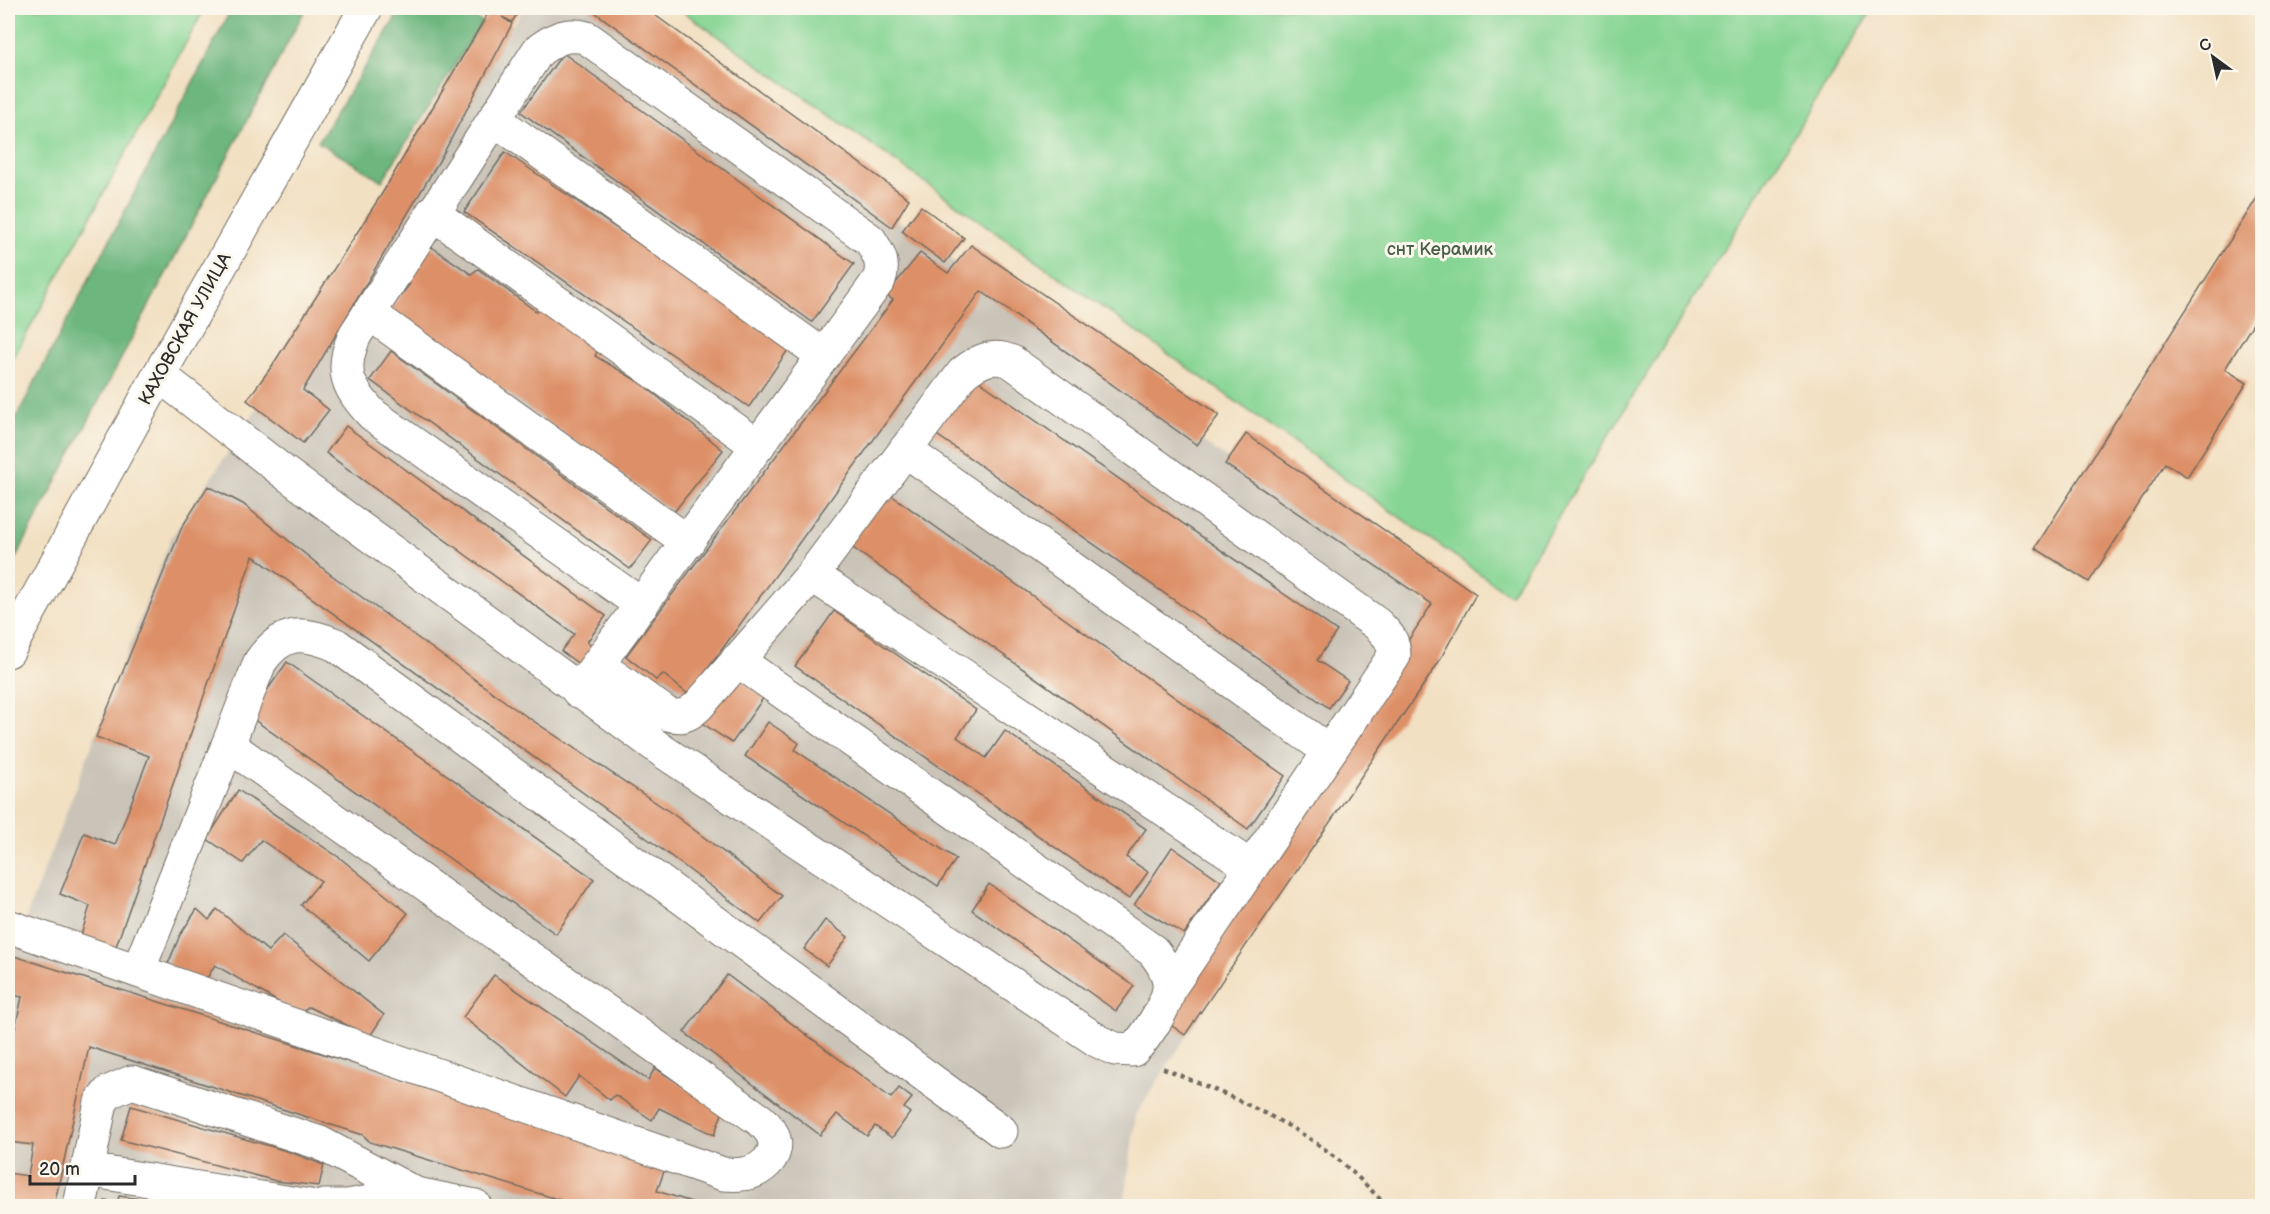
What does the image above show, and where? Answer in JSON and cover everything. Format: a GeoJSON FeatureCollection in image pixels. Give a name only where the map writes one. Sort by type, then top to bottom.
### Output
{"type":"FeatureCollection","features":[{"type":"Feature","properties":{"kind":"main road","name":"КАХОВСКАЯ УЛИЦА"},"geometry":{"type":"LineString","coordinates":[[8,651],[159,375],[366,8]]}},
{"type":"Feature","properties":{"kind":"main road"},"geometry":{"type":"LineString","coordinates":[[579,691],[642,605],[758,446],[824,356],[879,280],[883,270],[882,262],[870,240],[587,38],[577,35],[567,36],[557,39],[538,51],[432,213],[355,335],[348,350],[347,378],[356,397],[373,415],[642,605]]}},
{"type":"Feature","properties":{"kind":"main road"},"geometry":{"type":"LineString","coordinates":[[494,119],[824,356]]}},
{"type":"Feature","properties":{"kind":"main road"},"geometry":{"type":"LineString","coordinates":[[432,213],[758,446]]}},
{"type":"Feature","properties":{"kind":"main road"},"geometry":{"type":"LineString","coordinates":[[369,313],[688,542]]}},
{"type":"Feature","properties":{"kind":"main road"},"geometry":{"type":"LineString","coordinates":[[159,375],[285,472],[664,752],[1080,1030],[1115,1048],[1133,1050],[1143,1041],[1153,1026],[1169,989],[1394,656],[1391,638],[1377,624],[1004,358],[983,359],[963,373],[812,575],[698,706],[688,714],[679,717],[658,709],[598,665]]}},
{"type":"Feature","properties":{"kind":"main road"},"geometry":{"type":"LineString","coordinates":[[905,450],[1329,752]]}},
{"type":"Feature","properties":{"kind":"main road"},"geometry":{"type":"LineString","coordinates":[[812,575],[1251,867]]}},
{"type":"Feature","properties":{"kind":"main road"},"geometry":{"type":"LineString","coordinates":[[138,971],[260,662],[275,643],[285,638],[302,635],[336,645],[1001,1131]]}},
{"type":"Feature","properties":{"kind":"main road"},"geometry":{"type":"LineString","coordinates":[[737,660],[1153,951],[1162,962],[1169,989]]}},
{"type":"Feature","properties":{"kind":"main road"},"geometry":{"type":"LineString","coordinates":[[8,926],[723,1174],[743,1174],[757,1170],[767,1163],[775,1146],[774,1137],[760,1119],[228,745]]}},
{"type":"Feature","properties":{"kind":"main road"},"geometry":{"type":"LineString","coordinates":[[80,1206],[101,1102],[109,1092],[132,1082],[320,1143],[416,1194],[475,1206]]}},
{"type":"Feature","properties":{"kind":"main road"},"geometry":{"type":"LineString","coordinates":[[87,1170],[310,1206]]}},
{"type":"Feature","properties":{"kind":"main road"},"geometry":{"type":"LineString","coordinates":[[324,1206],[347,1206],[416,1194]]}},
{"type":"Feature","properties":{"kind":"path"},"geometry":{"type":"LineString","coordinates":[[1115,1048],[1277,1119],[1320,1146],[1387,1206]]}},
{"type":"Feature","properties":{"kind":"shaded area"},"geometry":{"type":"Polygon","coordinates":[[[524,8],[603,8],[1452,621],[1136,1115],[1124,1206],[8,1206],[8,987],[14,949],[171,538],[524,8]]]}},
{"type":"Feature","properties":{"kind":"green space"},"geometry":{"type":"Polygon","coordinates":[[[8,8],[205,8],[8,368],[8,8]]]}},
{"type":"Feature","properties":{"kind":"green space"},"geometry":{"type":"Polygon","coordinates":[[[232,8],[306,8],[8,573],[8,433],[232,8]]]}},
{"type":"Feature","properties":{"kind":"green space"},"geometry":{"type":"Polygon","coordinates":[[[402,8],[459,8],[482,22],[382,181],[318,142],[402,8]]]}},
{"type":"Feature","properties":{"kind":"green space","name":"снт Керамик"},"geometry":{"type":"Polygon","coordinates":[[[678,8],[1873,8],[1510,595],[678,8]]]}},
{"type":"Feature","properties":{"kind":"building"},"geometry":{"type":"Polygon","coordinates":[[[491,8],[521,8],[512,22],[502,17],[512,24],[442,156],[303,390],[329,410],[303,443],[247,400],[272,366],[383,192],[491,8]]]}},
{"type":"Feature","properties":{"kind":"building"},"geometry":{"type":"Polygon","coordinates":[[[589,8],[645,8],[909,199],[892,227],[589,8]]]}},
{"type":"Feature","properties":{"kind":"building"},"geometry":{"type":"Polygon","coordinates":[[[563,53],[854,264],[812,322],[521,112],[563,53]]]}},
{"type":"Feature","properties":{"kind":"building"},"geometry":{"type":"Polygon","coordinates":[[[505,152],[790,347],[749,407],[464,212],[505,152]]]}},
{"type":"Feature","properties":{"kind":"building"},"geometry":{"type":"Polygon","coordinates":[[[2262,190],[2262,309],[2225,369],[2247,383],[2187,477],[2165,463],[2089,582],[2035,548],[2262,190]]]}},
{"type":"Feature","properties":{"kind":"building"},"geometry":{"type":"Polygon","coordinates":[[[921,206],[964,238],[945,263],[902,231],[921,206]]]}},
{"type":"Feature","properties":{"kind":"building"},"geometry":{"type":"Polygon","coordinates":[[[426,243],[471,274],[478,269],[537,312],[540,307],[599,348],[595,356],[641,383],[723,450],[674,512],[390,309],[410,284],[401,278],[426,243]]]}},
{"type":"Feature","properties":{"kind":"building"},"geometry":{"type":"Polygon","coordinates":[[[971,245],[1219,415],[1197,445],[981,291],[689,695],[663,674],[656,680],[626,656],[893,300],[886,295],[920,253],[948,273],[971,245]]]}},
{"type":"Feature","properties":{"kind":"building"},"geometry":{"type":"Polygon","coordinates":[[[391,351],[652,540],[630,569],[370,380],[391,351]]]}},
{"type":"Feature","properties":{"kind":"building"},"geometry":{"type":"Polygon","coordinates":[[[973,377],[1337,631],[1317,660],[1348,681],[1329,708],[934,433],[973,377]]]}},
{"type":"Feature","properties":{"kind":"building"},"geometry":{"type":"Polygon","coordinates":[[[346,426],[606,616],[587,642],[596,650],[583,667],[561,651],[574,634],[326,453],[346,426]]]}},
{"type":"Feature","properties":{"kind":"building"},"geometry":{"type":"Polygon","coordinates":[[[1246,434],[1476,594],[1437,665],[1185,1035],[1161,1018],[1432,604],[1225,464],[1246,434]]]}},
{"type":"Feature","properties":{"kind":"building"},"geometry":{"type":"Polygon","coordinates":[[[208,486],[243,504],[330,574],[514,708],[673,814],[782,896],[760,923],[652,842],[253,556],[113,955],[78,945],[90,906],[60,894],[84,833],[115,845],[149,756],[96,737],[182,527],[208,486]]]}},
{"type":"Feature","properties":{"kind":"building"},"geometry":{"type":"Polygon","coordinates":[[[884,490],[1285,776],[1248,829],[846,543],[884,490]]]}},
{"type":"Feature","properties":{"kind":"building"},"geometry":{"type":"Polygon","coordinates":[[[834,611],[976,710],[957,737],[986,758],[1005,731],[1146,829],[1126,857],[1148,872],[1129,899],[795,666],[834,611]]]}},
{"type":"Feature","properties":{"kind":"building"},"geometry":{"type":"Polygon","coordinates":[[[287,662],[594,879],[556,934],[249,716],[287,662]]]}},
{"type":"Feature","properties":{"kind":"building"},"geometry":{"type":"Polygon","coordinates":[[[732,675],[764,697],[732,743],[699,721],[732,675]]]}},
{"type":"Feature","properties":{"kind":"building"},"geometry":{"type":"Polygon","coordinates":[[[768,722],[799,743],[795,750],[956,859],[938,886],[745,756],[768,722]]]}},
{"type":"Feature","properties":{"kind":"building"},"geometry":{"type":"Polygon","coordinates":[[[238,790],[340,858],[408,913],[369,961],[301,905],[321,881],[261,840],[243,863],[207,839],[238,790]]]}},
{"type":"Feature","properties":{"kind":"building"},"geometry":{"type":"Polygon","coordinates":[[[1172,847],[1221,881],[1184,934],[1134,905],[1172,847]]]}},
{"type":"Feature","properties":{"kind":"building"},"geometry":{"type":"Polygon","coordinates":[[[989,884],[1134,986],[1116,1011],[972,910],[989,884]]]}},
{"type":"Feature","properties":{"kind":"building"},"geometry":{"type":"Polygon","coordinates":[[[197,909],[209,920],[217,909],[268,951],[283,935],[384,1015],[370,1036],[309,1007],[299,1014],[215,965],[204,983],[168,964],[180,935],[197,909]]]}},
{"type":"Feature","properties":{"kind":"building"},"geometry":{"type":"Polygon","coordinates":[[[825,920],[848,937],[827,966],[804,949],[825,920]]]}},
{"type":"Feature","properties":{"kind":"building"},"geometry":{"type":"Polygon","coordinates":[[[8,954],[667,1163],[657,1191],[704,1206],[580,1206],[370,1142],[363,1135],[89,1047],[54,1206],[8,1206],[8,1173],[28,1176],[33,1145],[8,1142],[8,1061],[22,997],[8,994],[8,954]]]}},
{"type":"Feature","properties":{"kind":"building"},"geometry":{"type":"Polygon","coordinates":[[[494,975],[648,1080],[655,1068],[723,1111],[714,1135],[659,1108],[652,1120],[615,1095],[610,1100],[579,1076],[565,1097],[463,1017],[494,975]]]}},
{"type":"Feature","properties":{"kind":"building"},"geometry":{"type":"Polygon","coordinates":[[[727,975],[891,1098],[899,1088],[912,1098],[904,1108],[910,1113],[892,1138],[875,1126],[867,1136],[837,1114],[820,1135],[684,1032],[727,975]]]}},
{"type":"Feature","properties":{"kind":"building"},"geometry":{"type":"Polygon","coordinates":[[[131,1106],[290,1152],[324,1165],[319,1186],[276,1181],[121,1140],[131,1106]]]}},
{"type":"Feature","properties":{"kind":"building"},"geometry":{"type":"Polygon","coordinates":[[[119,1196],[183,1206],[104,1206],[105,1201],[117,1204],[119,1196]]]}}]}
